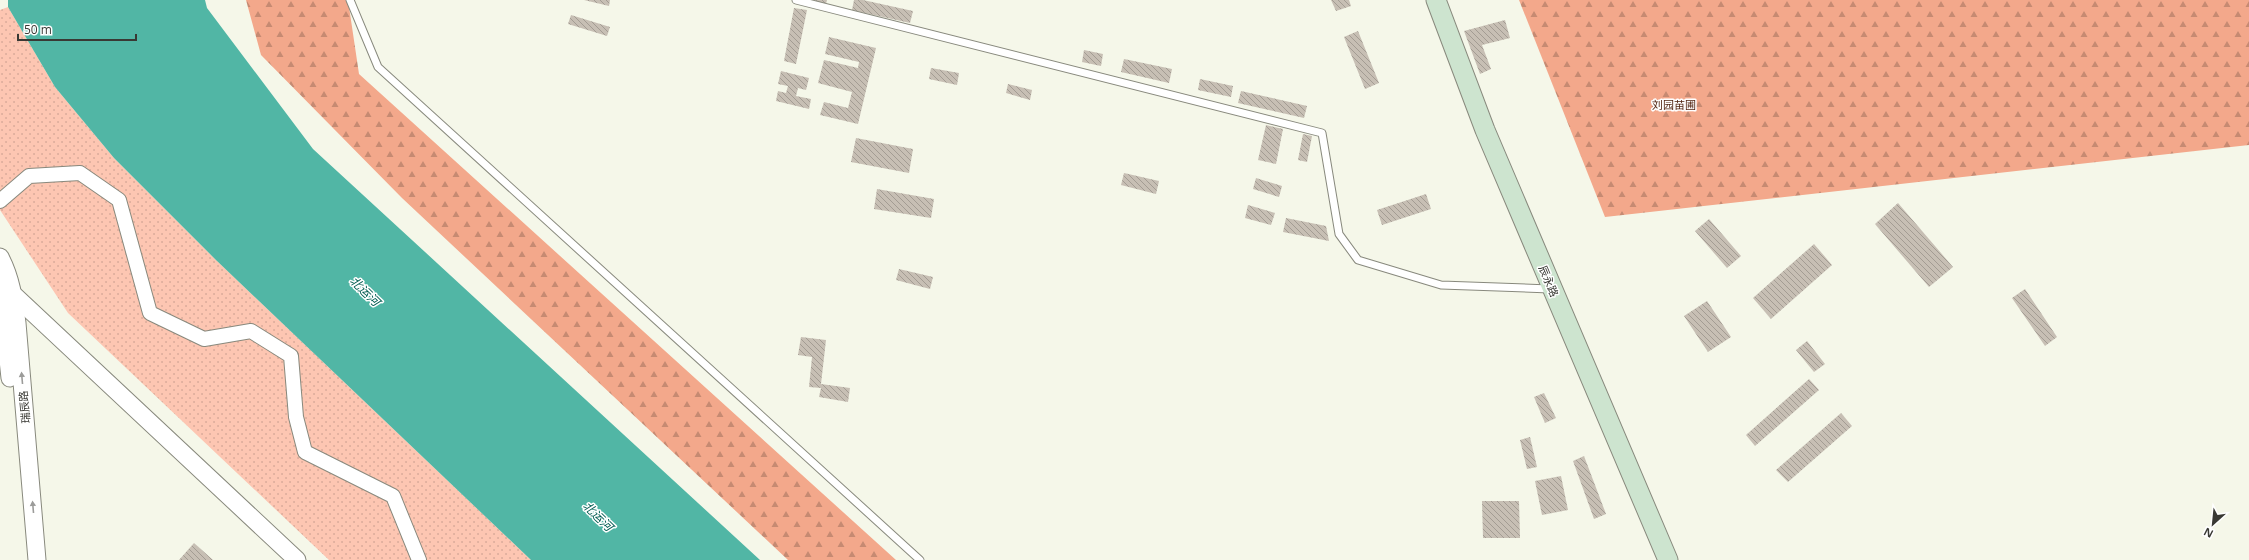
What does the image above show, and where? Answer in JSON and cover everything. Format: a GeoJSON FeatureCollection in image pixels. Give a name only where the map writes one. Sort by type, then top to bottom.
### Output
{"type":"FeatureCollection","features":[{"type":"Feature","properties":{"kind":"main road","name":"辰永路"},"geometry":{"type":"LineString","coordinates":[[1436,0],[1485,130],[1668,560]]}},
{"type":"Feature","properties":{"kind":"street"},"geometry":{"type":"LineString","coordinates":[[0,201],[29,176],[80,173],[119,200],[150,313],[204,339],[251,331],[291,356],[296,417],[305,452],[393,496],[419,560]]}},
{"type":"Feature","properties":{"kind":"street","name":"瑞辰路"},"geometry":{"type":"LineString","coordinates":[[0,256],[8,274],[4,287],[26,560]]}},
{"type":"Feature","properties":{"kind":"street"},"geometry":{"type":"LineString","coordinates":[[4,287],[297,560]]}},
{"type":"Feature","properties":{"kind":"street","name":"瑞辰路"},"geometry":{"type":"LineString","coordinates":[[4,287],[37,560]]}},
{"type":"Feature","properties":{"kind":"lane"},"geometry":{"type":"LineString","coordinates":[[350,0],[378,67],[920,560]]}},
{"type":"Feature","properties":{"kind":"lane"},"geometry":{"type":"LineString","coordinates":[[796,0],[1322,133],[1339,234],[1358,260],[1441,285],[1552,290]]}},
{"type":"Feature","properties":{"kind":"green space"},"geometry":{"type":"Polygon","coordinates":[[[246,0],[348,0],[359,74],[896,560],[788,560],[402,198],[261,55],[246,0]]]}},
{"type":"Feature","properties":{"kind":"green space","name":"刘园苗圃"},"geometry":{"type":"Polygon","coordinates":[[[1519,0],[2249,0],[2249,145],[1605,217],[1519,0]]]}},
{"type":"Feature","properties":{"kind":"shaded area"},"geometry":{"type":"Polygon","coordinates":[[[8,7],[55,87],[114,158],[217,261],[531,560],[329,560],[68,313],[0,210],[0,10],[8,7]]]}},
{"type":"Feature","properties":{"kind":"water","name":"北运河"},"geometry":{"type":"Polygon","coordinates":[[[8,0],[205,0],[207,8],[313,149],[760,560],[531,560],[217,261],[114,158],[55,87],[8,7],[8,0]]]}},
{"type":"Feature","properties":{"kind":"building"},"geometry":{"type":"Polygon","coordinates":[[[584,0],[610,0],[609,6],[584,0]]]}},
{"type":"Feature","properties":{"kind":"building"},"geometry":{"type":"Polygon","coordinates":[[[813,0],[827,0],[826,4],[813,0]]]}},
{"type":"Feature","properties":{"kind":"building"},"geometry":{"type":"Polygon","coordinates":[[[854,0],[863,0],[913,11],[910,23],[852,10],[854,0]]]}},
{"type":"Feature","properties":{"kind":"building"},"geometry":{"type":"Polygon","coordinates":[[[1331,0],[1349,0],[1351,6],[1336,11],[1331,0]]]}},
{"type":"Feature","properties":{"kind":"building"},"geometry":{"type":"Polygon","coordinates":[[[794,8],[807,10],[796,64],[784,61],[794,8]]]}},
{"type":"Feature","properties":{"kind":"building"},"geometry":{"type":"Polygon","coordinates":[[[571,15],[610,27],[607,36],[568,24],[571,15]]]}},
{"type":"Feature","properties":{"kind":"building"},"geometry":{"type":"Polygon","coordinates":[[[1505,20],[1510,38],[1482,45],[1491,69],[1480,74],[1464,31],[1505,20]]]}},
{"type":"Feature","properties":{"kind":"building"},"geometry":{"type":"Polygon","coordinates":[[[1358,31],[1379,83],[1365,89],[1344,37],[1358,31]]]}},
{"type":"Feature","properties":{"kind":"building"},"geometry":{"type":"Polygon","coordinates":[[[829,37],[876,48],[858,124],[820,115],[824,102],[848,108],[852,92],[818,83],[824,60],[858,68],[859,62],[825,54],[829,37]]]}},
{"type":"Feature","properties":{"kind":"building"},"geometry":{"type":"Polygon","coordinates":[[[1084,50],[1103,54],[1101,66],[1082,62],[1084,50]]]}},
{"type":"Feature","properties":{"kind":"building"},"geometry":{"type":"Polygon","coordinates":[[[1124,59],[1172,69],[1169,83],[1121,72],[1124,59]]]}},
{"type":"Feature","properties":{"kind":"building"},"geometry":{"type":"Polygon","coordinates":[[[931,68],[959,73],[957,85],[929,79],[931,68]]]}},
{"type":"Feature","properties":{"kind":"building"},"geometry":{"type":"Polygon","coordinates":[[[781,71],[809,78],[806,90],[798,88],[796,96],[811,99],[809,109],[776,101],[778,91],[786,93],[788,86],[778,84],[781,71]]]}},
{"type":"Feature","properties":{"kind":"building"},"geometry":{"type":"Polygon","coordinates":[[[1200,79],[1233,86],[1231,97],[1198,90],[1200,79]]]}},
{"type":"Feature","properties":{"kind":"building"},"geometry":{"type":"Polygon","coordinates":[[[1008,84],[1032,90],[1030,100],[1006,93],[1008,84]]]}},
{"type":"Feature","properties":{"kind":"building"},"geometry":{"type":"Polygon","coordinates":[[[1241,91],[1307,106],[1304,118],[1238,103],[1241,91]]]}},
{"type":"Feature","properties":{"kind":"building"},"geometry":{"type":"Polygon","coordinates":[[[1266,125],[1283,129],[1276,164],[1258,160],[1266,125]]]}},
{"type":"Feature","properties":{"kind":"building"},"geometry":{"type":"Polygon","coordinates":[[[1303,134],[1312,136],[1307,162],[1298,160],[1303,134]]]}},
{"type":"Feature","properties":{"kind":"building"},"geometry":{"type":"Polygon","coordinates":[[[856,138],[913,149],[909,173],[851,162],[856,138]]]}},
{"type":"Feature","properties":{"kind":"building"},"geometry":{"type":"Polygon","coordinates":[[[1124,173],[1159,181],[1156,194],[1121,185],[1124,173]]]}},
{"type":"Feature","properties":{"kind":"building"},"geometry":{"type":"Polygon","coordinates":[[[1256,178],[1282,186],[1279,197],[1253,189],[1256,178]]]}},
{"type":"Feature","properties":{"kind":"building"},"geometry":{"type":"Polygon","coordinates":[[[877,189],[934,199],[931,218],[874,209],[877,189]]]}},
{"type":"Feature","properties":{"kind":"building"},"geometry":{"type":"Polygon","coordinates":[[[1426,194],[1431,209],[1382,225],[1377,210],[1426,194]]]}},
{"type":"Feature","properties":{"kind":"building"},"geometry":{"type":"Polygon","coordinates":[[[1898,203],[1953,267],[1929,287],[1875,224],[1898,203]]]}},
{"type":"Feature","properties":{"kind":"building"},"geometry":{"type":"Polygon","coordinates":[[[1248,205],[1275,213],[1271,225],[1245,218],[1248,205]]]}},
{"type":"Feature","properties":{"kind":"building"},"geometry":{"type":"Polygon","coordinates":[[[1286,218],[1326,226],[1329,241],[1283,232],[1286,218]]]}},
{"type":"Feature","properties":{"kind":"building"},"geometry":{"type":"Polygon","coordinates":[[[1709,219],[1741,256],[1727,268],[1695,231],[1709,219]]]}},
{"type":"Feature","properties":{"kind":"building"},"geometry":{"type":"Polygon","coordinates":[[[1814,244],[1832,265],[1771,319],[1753,298],[1814,244]]]}},
{"type":"Feature","properties":{"kind":"building"},"geometry":{"type":"Polygon","coordinates":[[[899,269],[933,277],[930,289],[896,280],[899,269]]]}},
{"type":"Feature","properties":{"kind":"building"},"geometry":{"type":"Polygon","coordinates":[[[2025,289],[2057,337],[2045,346],[2012,298],[2025,289]]]}},
{"type":"Feature","properties":{"kind":"building"},"geometry":{"type":"Polygon","coordinates":[[[1707,301],[1731,337],[1708,352],[1684,316],[1707,301]]]}},
{"type":"Feature","properties":{"kind":"building"},"geometry":{"type":"Polygon","coordinates":[[[801,337],[826,340],[821,384],[850,388],[848,402],[819,397],[821,388],[809,387],[812,357],[798,355],[801,337]]]}},
{"type":"Feature","properties":{"kind":"building"},"geometry":{"type":"Polygon","coordinates":[[[1807,341],[1825,364],[1814,372],[1796,350],[1807,341]]]}},
{"type":"Feature","properties":{"kind":"building"},"geometry":{"type":"Polygon","coordinates":[[[1809,379],[1819,390],[1755,446],[1746,435],[1809,379]]]}},
{"type":"Feature","properties":{"kind":"building"},"geometry":{"type":"Polygon","coordinates":[[[1544,393],[1556,418],[1545,423],[1534,397],[1544,393]]]}},
{"type":"Feature","properties":{"kind":"building"},"geometry":{"type":"Polygon","coordinates":[[[1841,413],[1852,426],[1788,482],[1776,470],[1841,413]]]}},
{"type":"Feature","properties":{"kind":"building"},"geometry":{"type":"Polygon","coordinates":[[[1530,437],[1537,467],[1527,469],[1520,440],[1530,437]]]}},
{"type":"Feature","properties":{"kind":"building"},"geometry":{"type":"Polygon","coordinates":[[[1584,456],[1606,514],[1594,519],[1573,461],[1584,456]]]}},
{"type":"Feature","properties":{"kind":"building"},"geometry":{"type":"Polygon","coordinates":[[[1561,476],[1568,510],[1542,515],[1535,481],[1561,476]]]}},
{"type":"Feature","properties":{"kind":"building"},"geometry":{"type":"Polygon","coordinates":[[[1482,501],[1519,501],[1520,538],[1483,538],[1482,501]]]}},
{"type":"Feature","properties":{"kind":"building"},"geometry":{"type":"Polygon","coordinates":[[[194,543],[213,560],[179,560],[194,543]]]}}]}
